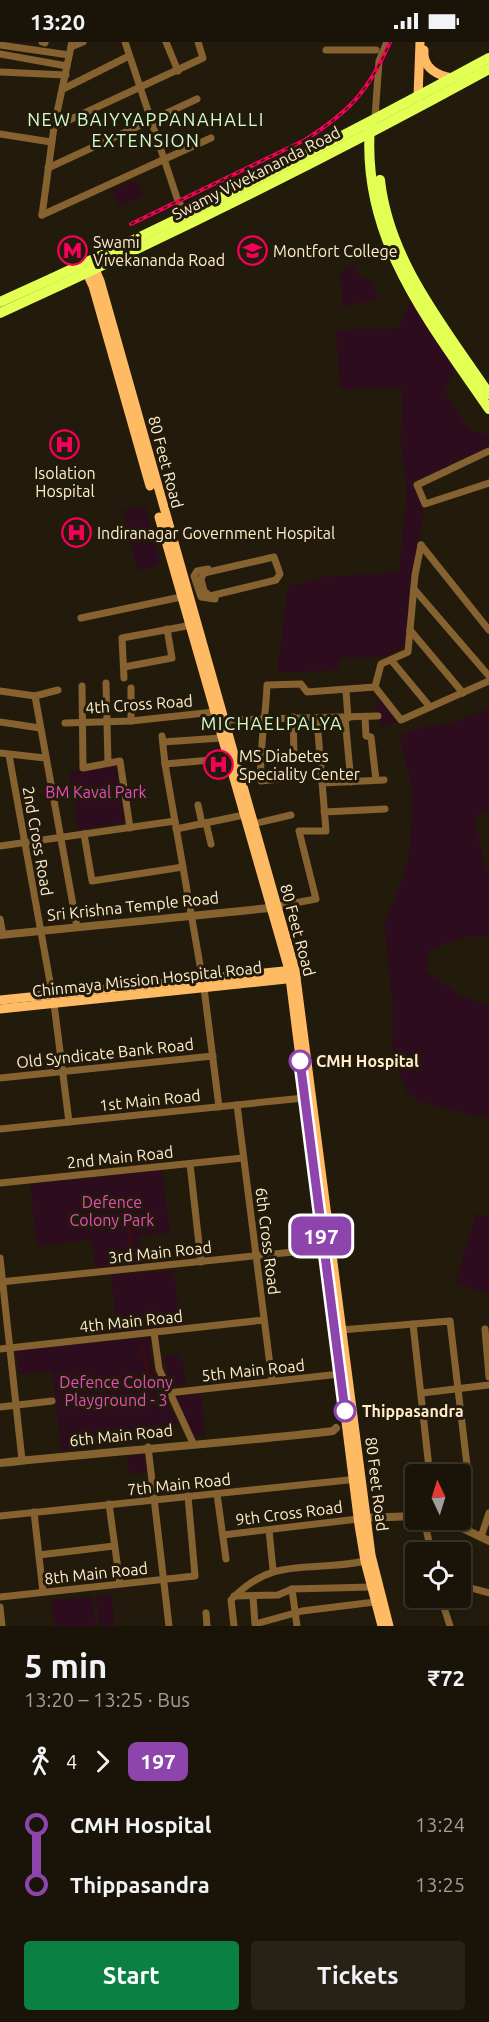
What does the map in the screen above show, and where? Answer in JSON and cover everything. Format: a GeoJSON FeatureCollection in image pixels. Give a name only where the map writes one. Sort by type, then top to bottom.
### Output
{"type":"FeatureCollection","features":[{"type":"Feature","properties":{"kind":"main road"},"geometry":{"type":"LineString","coordinates":[[422,42],[423,57],[430,69],[437,74],[453,78]]}},
{"type":"Feature","properties":{"kind":"main road"},"geometry":{"type":"LineString","coordinates":[[418,97],[422,42]]}},
{"type":"Feature","properties":{"kind":"main road","name":"Swamy Vivekananda Road"},"geometry":{"type":"LineString","coordinates":[[0,313],[186,216],[306,157],[489,58]]}},
{"type":"Feature","properties":{"kind":"main road","name":"Swamy Vivekananda Road"},"geometry":{"type":"LineString","coordinates":[[0,302],[89,267],[278,181],[373,121],[489,69]]}},
{"type":"Feature","properties":{"kind":"main road"},"geometry":{"type":"LineString","coordinates":[[373,121],[382,197],[391,233],[416,284],[489,394]]}},
{"type":"Feature","properties":{"kind":"main road"},"geometry":{"type":"LineString","coordinates":[[373,121],[376,209],[388,249],[409,289],[489,409]]}},
{"type":"Feature","properties":{"kind":"main road","name":"80 Feet Road"},"geometry":{"type":"LineString","coordinates":[[89,267],[184,592],[214,712],[293,974],[341,1330],[346,1427]]}},
{"type":"Feature","properties":{"kind":"main road","name":"80 Feet Road"},"geometry":{"type":"LineString","coordinates":[[193,625],[254,824],[273,907]]}},
{"type":"Feature","properties":{"kind":"main road","name":"Chinmaya Mission Hospital Road"},"geometry":{"type":"LineString","coordinates":[[0,1000],[54,999],[293,974]]}},
{"type":"Feature","properties":{"kind":"main road","name":"Chinmaya Mission Hospital Road"},"geometry":{"type":"LineString","coordinates":[[0,1009],[54,999]]}},
{"type":"Feature","properties":{"kind":"main road","name":"80 Feet Road"},"geometry":{"type":"LineString","coordinates":[[301,1045],[304,1098],[346,1427],[357,1479],[371,1587],[382,1626]]}},
{"type":"Feature","properties":{"kind":"main road","name":"80 Feet Road"},"geometry":{"type":"LineString","coordinates":[[368,1561],[389,1626]]}},
{"type":"Feature","properties":{"kind":"street"},"geometry":{"type":"LineString","coordinates":[[83,42],[71,45],[51,142],[42,215],[212,138]]}},
{"type":"Feature","properties":{"kind":"street"},"geometry":{"type":"LineString","coordinates":[[125,42],[164,160],[186,216]]}},
{"type":"Feature","properties":{"kind":"street"},"geometry":{"type":"LineString","coordinates":[[166,42],[178,71]]}},
{"type":"Feature","properties":{"kind":"street"},"geometry":{"type":"LineString","coordinates":[[54,127],[202,58],[198,42]]}},
{"type":"Feature","properties":{"kind":"street"},"geometry":{"type":"LineString","coordinates":[[379,61],[387,42]]}},
{"type":"Feature","properties":{"kind":"street"},"geometry":{"type":"LineString","coordinates":[[0,45],[69,55]]}},
{"type":"Feature","properties":{"kind":"street"},"geometry":{"type":"LineString","coordinates":[[326,50],[376,46],[379,61],[373,121]]}},
{"type":"Feature","properties":{"kind":"street"},"geometry":{"type":"LineString","coordinates":[[0,54],[67,66]]}},
{"type":"Feature","properties":{"kind":"street"},"geometry":{"type":"LineString","coordinates":[[63,89],[129,56]]}},
{"type":"Feature","properties":{"kind":"street"},"geometry":{"type":"LineString","coordinates":[[0,72],[66,75]]}},
{"type":"Feature","properties":{"kind":"street"},"geometry":{"type":"LineString","coordinates":[[48,168],[198,99]]}},
{"type":"Feature","properties":{"kind":"street"},"geometry":{"type":"LineString","coordinates":[[0,134],[51,142]]}},
{"type":"Feature","properties":{"kind":"street"},"geometry":{"type":"LineString","coordinates":[[489,451],[417,485],[425,504],[489,483]]}},
{"type":"Feature","properties":{"kind":"street"},"geometry":{"type":"LineString","coordinates":[[375,687],[381,664],[408,652],[421,545],[489,630]]}},
{"type":"Feature","properties":{"kind":"street"},"geometry":{"type":"LineString","coordinates":[[269,558],[276,560],[280,574],[276,580],[210,596],[206,595],[200,586],[201,575],[204,573],[269,558]]}},
{"type":"Feature","properties":{"kind":"street"},"geometry":{"type":"LineString","coordinates":[[210,568],[196,572],[203,600],[215,599]]}},
{"type":"Feature","properties":{"kind":"street"},"geometry":{"type":"LineString","coordinates":[[81,618],[200,586]]}},
{"type":"Feature","properties":{"kind":"street"},"geometry":{"type":"LineString","coordinates":[[414,589],[489,676]]}},
{"type":"Feature","properties":{"kind":"street"},"geometry":{"type":"LineString","coordinates":[[124,678],[122,638],[193,625]]}},
{"type":"Feature","properties":{"kind":"street"},"geometry":{"type":"LineString","coordinates":[[124,667],[172,658],[167,629]]}},
{"type":"Feature","properties":{"kind":"street"},"geometry":{"type":"LineString","coordinates":[[410,630],[463,693]]}},
{"type":"Feature","properties":{"kind":"street"},"geometry":{"type":"LineString","coordinates":[[391,660],[430,707]]}},
{"type":"Feature","properties":{"kind":"street"},"geometry":{"type":"LineString","coordinates":[[375,687],[401,720],[489,681]]}},
{"type":"Feature","properties":{"kind":"street"},"geometry":{"type":"LineString","coordinates":[[106,683],[108,763]]}},
{"type":"Feature","properties":{"kind":"street"},"geometry":{"type":"LineString","coordinates":[[290,778],[261,781],[260,758],[266,718],[267,685],[301,684],[307,692],[346,691],[375,687]]}},
{"type":"Feature","properties":{"kind":"street"},"geometry":{"type":"LineString","coordinates":[[82,686],[80,722],[83,768],[120,761],[130,828]]}},
{"type":"Feature","properties":{"kind":"street"},"geometry":{"type":"LineString","coordinates":[[131,688],[131,721]]}},
{"type":"Feature","properties":{"kind":"street"},"geometry":{"type":"LineString","coordinates":[[0,691],[35,696],[58,690]]}},
{"type":"Feature","properties":{"kind":"street"},"geometry":{"type":"LineString","coordinates":[[346,691],[351,782]]}},
{"type":"Feature","properties":{"kind":"street"},"geometry":{"type":"LineString","coordinates":[[35,696],[77,927]]}},
{"type":"Feature","properties":{"kind":"street","name":"4th Cross Road"},"geometry":{"type":"LineString","coordinates":[[65,723],[131,721],[214,712]]}},
{"type":"Feature","properties":{"kind":"street"},"geometry":{"type":"LineString","coordinates":[[223,720],[378,716]]}},
{"type":"Feature","properties":{"kind":"street"},"geometry":{"type":"LineString","coordinates":[[292,717],[294,754]]}},
{"type":"Feature","properties":{"kind":"street"},"geometry":{"type":"LineString","coordinates":[[322,783],[380,780],[370,736],[366,736],[365,717]]}},
{"type":"Feature","properties":{"kind":"street"},"geometry":{"type":"LineString","coordinates":[[273,907],[316,899],[299,831],[326,831],[317,719]]}},
{"type":"Feature","properties":{"kind":"street"},"geometry":{"type":"LineString","coordinates":[[0,722],[40,728]]}},
{"type":"Feature","properties":{"kind":"street"},"geometry":{"type":"LineString","coordinates":[[219,1107],[204,984],[175,825],[163,739],[222,738]]}},
{"type":"Feature","properties":{"kind":"street"},"geometry":{"type":"LineString","coordinates":[[0,753],[45,758]]}},
{"type":"Feature","properties":{"kind":"street","name":"2nd Cross Road"},"geometry":{"type":"LineString","coordinates":[[9,755],[54,999],[69,1122]]}},
{"type":"Feature","properties":{"kind":"street"},"geometry":{"type":"LineString","coordinates":[[165,764],[223,759]]}},
{"type":"Feature","properties":{"kind":"street"},"geometry":{"type":"LineString","coordinates":[[198,805],[211,844]]}},
{"type":"Feature","properties":{"kind":"street"},"geometry":{"type":"LineString","coordinates":[[324,812],[385,809]]}},
{"type":"Feature","properties":{"kind":"street"},"geometry":{"type":"LineString","coordinates":[[0,846],[130,828],[204,823],[244,815]]}},
{"type":"Feature","properties":{"kind":"street"},"geometry":{"type":"LineString","coordinates":[[254,824],[291,815]]}},
{"type":"Feature","properties":{"kind":"street"},"geometry":{"type":"LineString","coordinates":[[84,834],[92,880],[183,867]]}},
{"type":"Feature","properties":{"kind":"street","name":"Sri Krishna Temple Road"},"geometry":{"type":"LineString","coordinates":[[1,935],[273,907]]}},
{"type":"Feature","properties":{"kind":"street"},"geometry":{"type":"LineString","coordinates":[[0,919],[1,935]]}},
{"type":"Feature","properties":{"kind":"street","name":"Old Syndicate Bank Road"},"geometry":{"type":"LineString","coordinates":[[0,1078],[213,1056]]}},
{"type":"Feature","properties":{"kind":"street","name":"1st Main Road"},"geometry":{"type":"LineString","coordinates":[[0,1129],[304,1098]]}},
{"type":"Feature","properties":{"kind":"street","name":"6th Cross Road"},"geometry":{"type":"LineString","coordinates":[[237,1105],[272,1381]]}},
{"type":"Feature","properties":{"kind":"street","name":"2nd Main Road"},"geometry":{"type":"LineString","coordinates":[[0,1183],[243,1158]]}},
{"type":"Feature","properties":{"kind":"street"},"geometry":{"type":"LineString","coordinates":[[190,1164],[201,1262]]}},
{"type":"Feature","properties":{"kind":"street","name":"3rd Main Road"},"geometry":{"type":"LineString","coordinates":[[1,1282],[323,1249]]}},
{"type":"Feature","properties":{"kind":"street"},"geometry":{"type":"LineString","coordinates":[[0,1257],[22,1460]]}},
{"type":"Feature","properties":{"kind":"street","name":"4th Main Road"},"geometry":{"type":"LineString","coordinates":[[0,1349],[264,1320]]}},
{"type":"Feature","properties":{"kind":"street"},"geometry":{"type":"LineString","coordinates":[[341,1330],[450,1321],[467,1464]]}},
{"type":"Feature","properties":{"kind":"street"},"geometry":{"type":"LineString","coordinates":[[413,1324],[429,1464]]}},
{"type":"Feature","properties":{"kind":"street"},"geometry":{"type":"LineString","coordinates":[[485,1329],[489,1377]]}},
{"type":"Feature","properties":{"kind":"street"},"geometry":{"type":"LineString","coordinates":[[154,1332],[159,1369],[168,1393],[193,1443]]}},
{"type":"Feature","properties":{"kind":"street","name":"5th Main Road"},"geometry":{"type":"LineString","coordinates":[[168,1393],[340,1374]]}},
{"type":"Feature","properties":{"kind":"street"},"geometry":{"type":"LineString","coordinates":[[422,1393],[489,1385]]}},
{"type":"Feature","properties":{"kind":"street"},"geometry":{"type":"LineString","coordinates":[[0,1407],[52,1401]]}},
{"type":"Feature","properties":{"kind":"street","name":"6th Main Road"},"geometry":{"type":"LineString","coordinates":[[0,1463],[193,1443],[259,1440],[333,1431],[346,1427]]}},
{"type":"Feature","properties":{"kind":"street"},"geometry":{"type":"LineString","coordinates":[[148,1447],[169,1626]]}},
{"type":"Feature","properties":{"kind":"street","name":"7th Main Road"},"geometry":{"type":"LineString","coordinates":[[0,1516],[357,1479]]}},
{"type":"Feature","properties":{"kind":"street","name":"9th Cross Road"},"geometry":{"type":"LineString","coordinates":[[217,1494],[226,1559]]}},
{"type":"Feature","properties":{"kind":"street","name":"8th Main Road"},"geometry":{"type":"LineString","coordinates":[[0,1597],[195,1576],[188,1496]]}},
{"type":"Feature","properties":{"kind":"street"},"geometry":{"type":"LineString","coordinates":[[109,1504],[120,1584]]}},
{"type":"Feature","properties":{"kind":"street"},"geometry":{"type":"LineString","coordinates":[[34,1512],[43,1592]]}},
{"type":"Feature","properties":{"kind":"street"},"geometry":{"type":"LineString","coordinates":[[470,1530],[485,1539],[489,1513]]}},
{"type":"Feature","properties":{"kind":"street"},"geometry":{"type":"LineString","coordinates":[[362,1518],[405,1516]]}},
{"type":"Feature","properties":{"kind":"street","name":"9th Cross Road"},"geometry":{"type":"LineString","coordinates":[[223,1535],[362,1518]]}},
{"type":"Feature","properties":{"kind":"street"},"geometry":{"type":"LineString","coordinates":[[268,1530],[273,1570]]}},
{"type":"Feature","properties":{"kind":"street"},"geometry":{"type":"LineString","coordinates":[[39,1555],[114,1546]]}},
{"type":"Feature","properties":{"kind":"street"},"geometry":{"type":"LineString","coordinates":[[233,1598],[256,1578],[273,1570],[368,1561]]}},
{"type":"Feature","properties":{"kind":"street"},"geometry":{"type":"LineString","coordinates":[[233,1598],[278,1595],[292,1589],[371,1587]]}},
{"type":"Feature","properties":{"kind":"street"},"geometry":{"type":"LineString","coordinates":[[471,1588],[489,1593]]}},
{"type":"Feature","properties":{"kind":"street"},"geometry":{"type":"LineString","coordinates":[[292,1589],[297,1626]]}},
{"type":"Feature","properties":{"kind":"street"},"geometry":{"type":"LineString","coordinates":[[253,1597],[255,1624],[294,1614],[375,1602]]}},
{"type":"Feature","properties":{"kind":"street"},"geometry":{"type":"LineString","coordinates":[[233,1598],[234,1626]]}},
{"type":"Feature","properties":{"kind":"street"},"geometry":{"type":"LineString","coordinates":[[0,1607],[2,1626]]}},
{"type":"Feature","properties":{"kind":"street"},"geometry":{"type":"LineString","coordinates":[[444,1608],[450,1626]]}},
{"type":"Feature","properties":{"kind":"street"},"geometry":{"type":"LineString","coordinates":[[206,1613],[207,1626]]}},
{"type":"Feature","properties":{"kind":"green space"},"geometry":{"type":"Polygon","coordinates":[[[137,180],[143,196],[119,206],[112,190],[137,180]]]}},
{"type":"Feature","properties":{"kind":"green space"},"geometry":{"type":"Polygon","coordinates":[[[354,265],[360,279],[367,276],[379,299],[343,307],[340,273],[354,265]]]}},
{"type":"Feature","properties":{"kind":"green space"},"geometry":{"type":"Polygon","coordinates":[[[411,300],[455,367],[445,391],[468,429],[489,435],[489,447],[413,482],[424,512],[411,583],[404,648],[383,657],[340,658],[338,670],[277,673],[288,586],[324,577],[399,572],[407,489],[401,447],[402,389],[340,389],[336,330],[398,328],[411,300]]]}},
{"type":"Feature","properties":{"kind":"green space"},"geometry":{"type":"Polygon","coordinates":[[[145,505],[160,561],[156,567],[137,570],[123,510],[145,505]]]}},
{"type":"Feature","properties":{"kind":"green space"},"geometry":{"type":"Polygon","coordinates":[[[384,701],[397,723],[382,728],[374,702],[384,701]]]}},
{"type":"Feature","properties":{"kind":"green space"},"geometry":{"type":"Polygon","coordinates":[[[489,708],[489,809],[475,818],[484,864],[489,872],[489,936],[466,937],[429,950],[427,971],[460,995],[489,1006],[489,1119],[419,1102],[407,1093],[392,1051],[393,1009],[384,923],[403,877],[409,852],[413,790],[399,737],[414,729],[451,723],[489,708]]]}},
{"type":"Feature","properties":{"kind":"green space","name":"BM Kaval Park"},"geometry":{"type":"Polygon","coordinates":[[[116,764],[125,822],[78,830],[69,772],[116,764]]]}},
{"type":"Feature","properties":{"kind":"green space","name":"Defence Colony Park"},"geometry":{"type":"Polygon","coordinates":[[[162,1170],[170,1233],[139,1236],[142,1264],[95,1268],[92,1240],[37,1246],[30,1184],[162,1170]]]}},
{"type":"Feature","properties":{"kind":"green space"},"geometry":{"type":"Polygon","coordinates":[[[476,1213],[489,1217],[489,1294],[455,1283],[476,1213]]]}},
{"type":"Feature","properties":{"kind":"green space"},"geometry":{"type":"Polygon","coordinates":[[[174,1270],[180,1326],[117,1333],[111,1275],[174,1270]]]}},
{"type":"Feature","properties":{"kind":"green space","name":"Defence Colony Playground - 3"},"geometry":{"type":"Polygon","coordinates":[[[149,1337],[152,1366],[178,1424],[135,1428],[136,1442],[61,1451],[52,1371],[19,1374],[16,1351],[149,1337]]]}},
{"type":"Feature","properties":{"kind":"green space"},"geometry":{"type":"Polygon","coordinates":[[[178,1354],[178,1359],[183,1359],[186,1385],[170,1386],[163,1356],[178,1354]]]}},
{"type":"Feature","properties":{"kind":"green space"},"geometry":{"type":"Polygon","coordinates":[[[201,1393],[205,1436],[194,1437],[176,1396],[201,1393]]]}},
{"type":"Feature","properties":{"kind":"green space"},"geometry":{"type":"Polygon","coordinates":[[[145,1454],[146,1473],[129,1474],[128,1456],[145,1454]]]}},
{"type":"Feature","properties":{"kind":"green space"},"geometry":{"type":"Polygon","coordinates":[[[111,1594],[115,1625],[99,1626],[96,1596],[111,1594]]]}},
{"type":"Feature","properties":{"kind":"green space"},"geometry":{"type":"Polygon","coordinates":[[[92,1596],[96,1626],[54,1626],[51,1600],[92,1596]]]}},
{"type":"Feature","properties":{"kind":"waterway"},"geometry":{"type":"LineString","coordinates":[[127,1212],[132,1261]]}},
{"type":"Feature","properties":{"kind":"waterway"},"geometry":{"type":"LineString","coordinates":[[141,1343],[149,1374],[161,1389]]}},
{"type":"Feature","properties":{"kind":"railway"},"geometry":{"type":"LineString","coordinates":[[131,224],[305,140],[321,130],[356,99],[374,74],[390,42]]}},
{"type":"Feature","properties":{"kind":"bus line","name":"197"},"geometry":{"type":"LineString","coordinates":[[300,1061],[345,1411]]}},
{"type":"Feature","properties":{"kind":"place","name":"Swami Vivekananda Road"},"geometry":{"type":"Point","coordinates":[72,251]}},
{"type":"Feature","properties":{"kind":"place","name":"Montfort College"},"geometry":{"type":"Point","coordinates":[252,251]}},
{"type":"Feature","properties":{"kind":"place","name":"Isolation Hospital"},"geometry":{"type":"Point","coordinates":[65,445]}},
{"type":"Feature","properties":{"kind":"place","name":"Indiranagar Government Hospital"},"geometry":{"type":"Point","coordinates":[76,533]}},
{"type":"Feature","properties":{"kind":"place","name":"MS Diabetes Speciality Center"},"geometry":{"type":"Point","coordinates":[218,765]}},
{"type":"Feature","properties":{"kind":"place","name":"CMH Hospital"},"geometry":{"type":"Point","coordinates":[300,1061]}},
{"type":"Feature","properties":{"kind":"place","name":"Thippasandra"},"geometry":{"type":"Point","coordinates":[345,1411]}},
{"type":"Feature","properties":{"kind":"district","name":"NEW BAIYYAPPANAHALLI EXTENSION"},"geometry":{"type":"Point","coordinates":[146,130]}},
{"type":"Feature","properties":{"kind":"district","name":"MICHAELPALYA"},"geometry":{"type":"Point","coordinates":[272,723]}}]}
